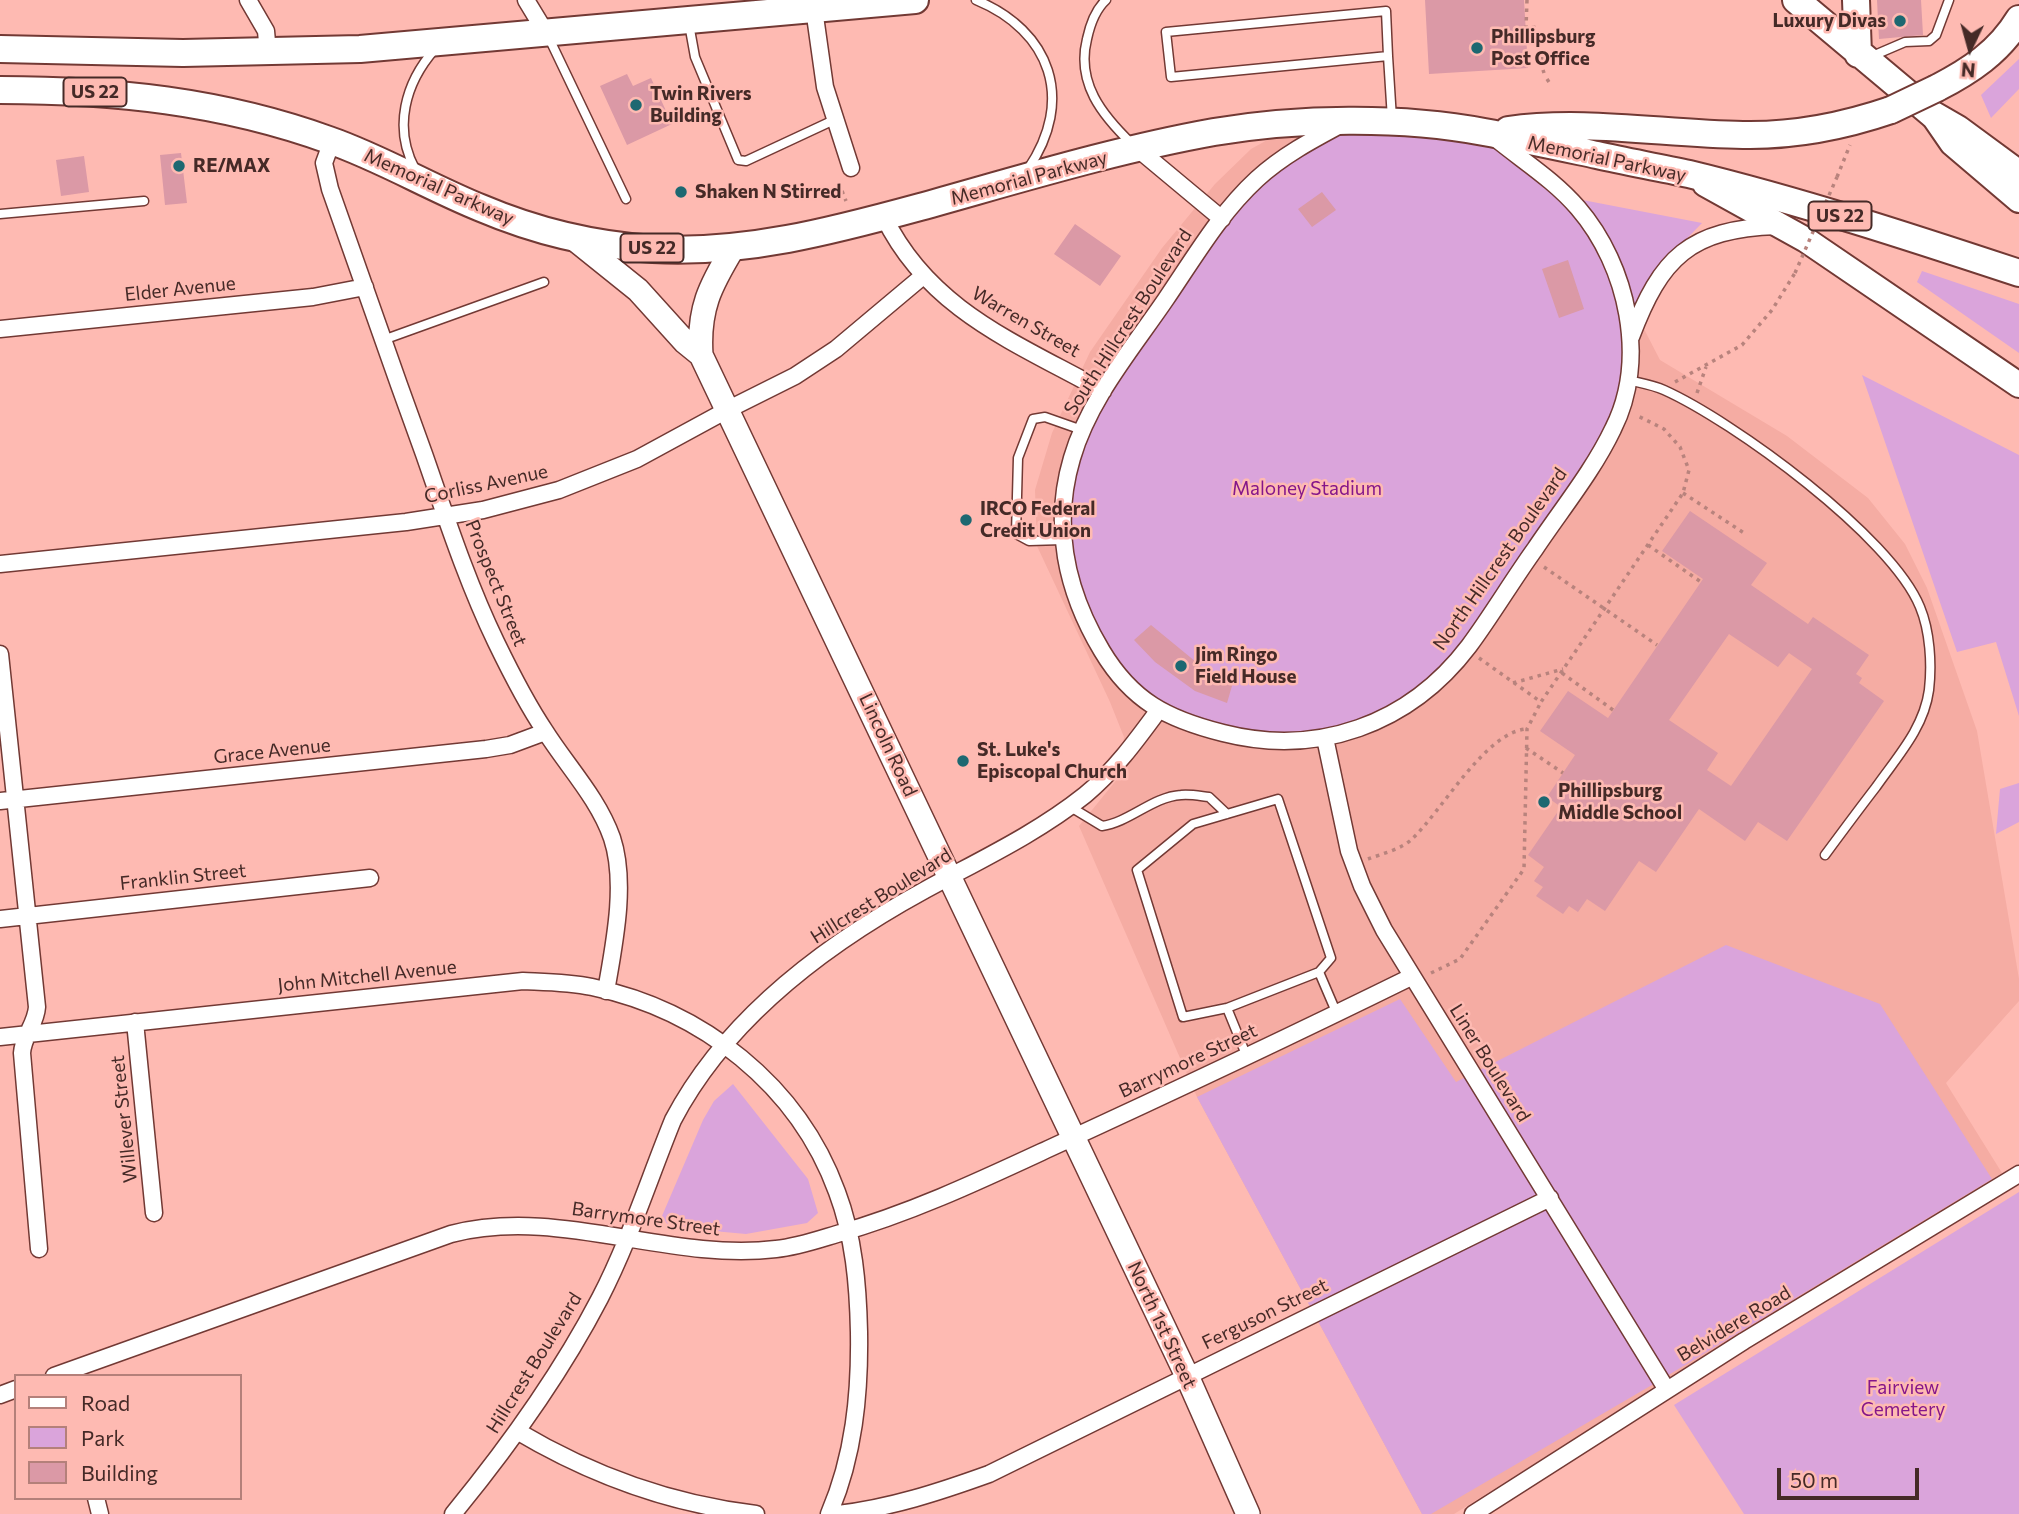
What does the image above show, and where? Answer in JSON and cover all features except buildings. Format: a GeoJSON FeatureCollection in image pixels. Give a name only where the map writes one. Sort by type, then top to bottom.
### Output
{"type":"FeatureCollection","features":[{"type":"Feature","properties":{"kind":"highway","name":"US 22"},"geometry":{"type":"LineString","coordinates":[[0,49],[183,53],[360,49],[915,0]]}},
{"type":"Feature","properties":{"kind":"highway"},"geometry":{"type":"LineString","coordinates":[[1796,0],[1932,114],[1958,129],[2019,174]]}},
{"type":"Feature","properties":{"kind":"highway"},"geometry":{"type":"LineString","coordinates":[[1856,0],[1861,57]]}},
{"type":"Feature","properties":{"kind":"highway"},"geometry":{"type":"LineString","coordinates":[[1487,133],[1545,125],[1765,135],[1832,127],[1891,110],[1937,89],[1996,50],[2019,19]]}},
{"type":"Feature","properties":{"kind":"highway","name":"Memorial Parkway"},"geometry":{"type":"LineString","coordinates":[[0,90],[90,91],[190,102],[274,121],[332,141],[503,217],[572,237],[656,249],[733,248],[784,241],[1181,138],[1249,127],[1392,122],[1487,133],[1685,173]]}},
{"type":"Feature","properties":{"kind":"highway","name":"US 22"},"geometry":{"type":"LineString","coordinates":[[1685,173],[1826,212],[2019,272]]}},
{"type":"Feature","properties":{"kind":"main road"},"geometry":{"type":"LineString","coordinates":[[1932,114],[1952,143],[2019,200]]}},
{"type":"Feature","properties":{"kind":"main road","name":"Memorial Parkway"},"geometry":{"type":"LineString","coordinates":[[1685,173],[1782,226],[2019,385]]}},
{"type":"Feature","properties":{"kind":"main road","name":"Lincoln Road"},"geometry":{"type":"LineString","coordinates":[[572,237],[638,290],[685,342],[701,355],[1073,1137]]}},
{"type":"Feature","properties":{"kind":"main road","name":"Lincoln Road"},"geometry":{"type":"LineString","coordinates":[[701,355],[700,327],[704,304],[712,283],[733,248]]}},
{"type":"Feature","properties":{"kind":"main road","name":"North 1st Street"},"geometry":{"type":"LineString","coordinates":[[1073,1137],[1248,1514]]}},
{"type":"Feature","properties":{"kind":"street"},"geometry":{"type":"LineString","coordinates":[[248,0],[266,30],[268,53]]}},
{"type":"Feature","properties":{"kind":"street"},"geometry":{"type":"LineString","coordinates":[[526,0],[547,33]]}},
{"type":"Feature","properties":{"kind":"street"},"geometry":{"type":"LineString","coordinates":[[814,9],[825,87],[851,168]]}},
{"type":"Feature","properties":{"kind":"street","name":"South Hillcrest Boulevard"},"geometry":{"type":"LineString","coordinates":[[1158,711],[1128,687],[1093,636],[1073,592],[1063,540],[1064,487],[1074,450],[1103,391],[1222,219],[1246,190],[1277,162],[1347,122]]}},
{"type":"Feature","properties":{"kind":"street","name":"North Hillcrest Boulevard"},"geometry":{"type":"LineString","coordinates":[[1158,711],[1206,729],[1263,741],[1291,742],[1325,738],[1356,730],[1410,703],[1431,686],[1467,649],[1613,430],[1623,406],[1631,337],[1616,276],[1591,225],[1581,211],[1556,186],[1487,133]]}},
{"type":"Feature","properties":{"kind":"street","name":"Prospect Street"},"geometry":{"type":"LineString","coordinates":[[332,141],[324,163],[325,175],[446,516],[495,639],[523,695],[545,732],[574,771],[611,837],[616,854],[618,888],[606,991]]}},
{"type":"Feature","properties":{"kind":"street"},"geometry":{"type":"LineString","coordinates":[[1138,149],[1222,219]]}},
{"type":"Feature","properties":{"kind":"street","name":"Warren Street"},"geometry":{"type":"LineString","coordinates":[[884,217],[894,238],[923,276],[963,311],[1103,391]]}},
{"type":"Feature","properties":{"kind":"street","name":"North Hillcrest Boulevard"},"geometry":{"type":"LineString","coordinates":[[1631,337],[1652,288],[1682,253],[1705,238],[1730,229],[1782,226]]}},
{"type":"Feature","properties":{"kind":"street","name":"Corliss Avenue"},"geometry":{"type":"LineString","coordinates":[[0,564],[446,516],[521,500],[595,477],[637,459],[795,376],[816,363],[923,276]]}},
{"type":"Feature","properties":{"kind":"street","name":"Elder Avenue"},"geometry":{"type":"LineString","coordinates":[[0,329],[313,296],[365,287]]}},
{"type":"Feature","properties":{"kind":"street"},"geometry":{"type":"LineString","coordinates":[[0,654],[8,800],[27,915],[37,1007],[22,1053],[39,1249]]}},
{"type":"Feature","properties":{"kind":"street","name":"Hillcrest Boulevard"},"geometry":{"type":"LineString","coordinates":[[453,1514],[517,1431],[561,1367],[600,1297],[673,1121],[688,1093],[725,1045],[749,1018],[827,952],[924,890],[1011,845],[1087,793],[1127,752],[1158,711]]}},
{"type":"Feature","properties":{"kind":"street","name":"Grace Avenue"},"geometry":{"type":"LineString","coordinates":[[8,800],[486,749],[510,745],[545,732]]}},
{"type":"Feature","properties":{"kind":"street","name":"Liner Boulevard"},"geometry":{"type":"LineString","coordinates":[[1325,738],[1342,822],[1354,864],[1384,930],[1667,1390]]}},
{"type":"Feature","properties":{"kind":"street","name":"Franklin Street"},"geometry":{"type":"LineString","coordinates":[[0,919],[370,878]]}},
{"type":"Feature","properties":{"kind":"street","name":"Barrymore Street"},"geometry":{"type":"LineString","coordinates":[[73,1372],[471,1228],[505,1225],[570,1229],[690,1248],[734,1252],[795,1247],[905,1212],[962,1188],[1247,1057],[1411,977]]}},
{"type":"Feature","properties":{"kind":"street","name":"John Mitchell Avenue"},"geometry":{"type":"LineString","coordinates":[[0,1037],[523,981],[606,991],[660,1008],[693,1025],[756,1069],[781,1095],[803,1124],[824,1160],[838,1193],[858,1285],[859,1362],[857,1406],[845,1467],[829,1514]]}},
{"type":"Feature","properties":{"kind":"street","name":"Willever Street"},"geometry":{"type":"LineString","coordinates":[[135,1022],[154,1213]]}},
{"type":"Feature","properties":{"kind":"street","name":"Belvidere Road"},"geometry":{"type":"LineString","coordinates":[[1473,1514],[1667,1390],[2019,1174]]}},
{"type":"Feature","properties":{"kind":"street","name":"Ferguson Street"},"geometry":{"type":"LineString","coordinates":[[838,1514],[909,1500],[989,1474],[1550,1198]]}},
{"type":"Feature","properties":{"kind":"street"},"geometry":{"type":"LineString","coordinates":[[517,1431],[547,1449],[645,1491],[702,1506],[756,1514]]}},
{"type":"Feature","properties":{"kind":"lane"},"geometry":{"type":"LineString","coordinates":[[976,0],[1003,13],[1025,30],[1040,51],[1049,76],[1051,103],[1045,134],[1020,180]]}},
{"type":"Feature","properties":{"kind":"lane"},"geometry":{"type":"LineString","coordinates":[[1106,0],[1089,30],[1085,72],[1088,85],[1101,109],[1138,149]]}},
{"type":"Feature","properties":{"kind":"lane"},"geometry":{"type":"LineString","coordinates":[[1861,57],[1905,41],[1929,41],[1936,35],[1949,0]]}},
{"type":"Feature","properties":{"kind":"lane"},"geometry":{"type":"LineString","coordinates":[[1388,56],[1171,77],[1166,32],[1386,11],[1392,122]]}},
{"type":"Feature","properties":{"kind":"lane"},"geometry":{"type":"LineString","coordinates":[[689,21],[695,57],[738,160],[746,161],[834,120]]}},
{"type":"Feature","properties":{"kind":"lane"},"geometry":{"type":"LineString","coordinates":[[547,33],[626,198]]}},
{"type":"Feature","properties":{"kind":"lane"},"geometry":{"type":"LineString","coordinates":[[422,182],[404,135],[406,103],[421,65],[442,42]]}},
{"type":"Feature","properties":{"kind":"lane"},"geometry":{"type":"LineString","coordinates":[[0,214],[144,201]]}},
{"type":"Feature","properties":{"kind":"lane"},"geometry":{"type":"LineString","coordinates":[[383,340],[544,282]]}},
{"type":"Feature","properties":{"kind":"lane"},"geometry":{"type":"LineString","coordinates":[[1628,380],[1662,389],[1693,405],[1765,452],[1825,499],[1879,549],[1900,574],[1920,606],[1930,664],[1928,692],[1921,719],[1909,741],[1825,855]]}},
{"type":"Feature","properties":{"kind":"lane"},"geometry":{"type":"LineString","coordinates":[[1063,540],[1029,541],[1016,534],[1018,458],[1033,419],[1045,417],[1082,430]]}},
{"type":"Feature","properties":{"kind":"lane"},"geometry":{"type":"LineString","coordinates":[[1069,806],[1101,826],[1115,824],[1153,803],[1180,794],[1209,797],[1227,814]]}},
{"type":"Feature","properties":{"kind":"lane"},"geometry":{"type":"LineString","coordinates":[[1278,799],[1331,958],[1319,972],[1227,1008],[1183,1017],[1137,870],[1193,824],[1278,799]]}},
{"type":"Feature","properties":{"kind":"lane"},"geometry":{"type":"LineString","coordinates":[[1319,972],[1337,1014]]}},
{"type":"Feature","properties":{"kind":"lane"},"geometry":{"type":"LineString","coordinates":[[1227,1008],[1247,1057]]}},
{"type":"Feature","properties":{"kind":"path"},"geometry":{"type":"LineString","coordinates":[[1527,0],[1526,28],[1540,27]]}},
{"type":"Feature","properties":{"kind":"path"},"geometry":{"type":"LineString","coordinates":[[1662,389],[1742,345],[1772,310],[1795,274],[1837,177]]}},
{"type":"Feature","properties":{"kind":"path"},"geometry":{"type":"LineString","coordinates":[[842,191],[846,201]]}},
{"type":"Feature","properties":{"kind":"path"},"geometry":{"type":"LineString","coordinates":[[1693,405],[1707,365]]}},
{"type":"Feature","properties":{"kind":"path"},"geometry":{"type":"LineString","coordinates":[[1411,977],[1433,973],[1460,959],[1524,869],[1527,729],[1541,702],[1683,493],[1689,470],[1680,447],[1664,429],[1643,421],[1623,406]]}},
{"type":"Feature","properties":{"kind":"path"},"geometry":{"type":"LineString","coordinates":[[1683,493],[1744,533]]}},
{"type":"Feature","properties":{"kind":"path"},"geometry":{"type":"LineString","coordinates":[[1648,545],[1701,582]]}},
{"type":"Feature","properties":{"kind":"path"},"geometry":{"type":"LineString","coordinates":[[1529,557],[1657,646]]}},
{"type":"Feature","properties":{"kind":"path"},"geometry":{"type":"LineString","coordinates":[[1467,649],[1541,702]]}},
{"type":"Feature","properties":{"kind":"path"},"geometry":{"type":"LineString","coordinates":[[1513,683],[1563,670]]}},
{"type":"Feature","properties":{"kind":"path"},"geometry":{"type":"LineString","coordinates":[[1563,670],[1614,710]]}},
{"type":"Feature","properties":{"kind":"path"},"geometry":{"type":"LineString","coordinates":[[1354,864],[1410,842],[1487,750],[1516,729],[1527,729]]}},
{"type":"Feature","properties":{"kind":"path"},"geometry":{"type":"LineString","coordinates":[[1526,748],[1563,773]]}},
{"type":"Feature","properties":{"kind":"shaded area","name":"Phillipsburg Middle School"},"geometry":{"type":"Polygon","coordinates":[[[1370,134],[1529,153],[1600,241],[1623,302],[1644,329],[1660,360],[1787,436],[1868,498],[1905,544],[1927,588],[1977,731],[2019,979],[2019,1001],[1946,1083],[2002,1173],[1454,1514],[1422,1514],[1197,1097],[1079,826],[1118,778],[1124,737],[1037,546],[1035,490],[1052,433],[1090,352],[1162,248],[1215,184],[1251,149],[1271,138],[1370,134]]]}},
{"type":"Feature","properties":{"kind":"green space"},"geometry":{"type":"Polygon","coordinates":[[[2019,59],[2019,89],[1991,118],[1981,95],[2019,59]]]}},
{"type":"Feature","properties":{"kind":"green space","name":"Maloney Stadium"},"geometry":{"type":"Polygon","coordinates":[[[1347,122],[1485,132],[1567,197],[1702,223],[1663,263],[1628,322],[1623,406],[1449,668],[1356,731],[1236,736],[1134,694],[1082,613],[1062,506],[1103,391],[1246,190],[1347,122]]]}},
{"type":"Feature","properties":{"kind":"green space"},"geometry":{"type":"Polygon","coordinates":[[[1922,271],[2019,304],[2019,353],[1917,282],[1922,271]]]}},
{"type":"Feature","properties":{"kind":"green space"},"geometry":{"type":"Polygon","coordinates":[[[1862,375],[2019,455],[2019,716],[1996,642],[1957,652],[1862,375]]]}},
{"type":"Feature","properties":{"kind":"green space"},"geometry":{"type":"Polygon","coordinates":[[[2019,783],[2019,822],[1996,834],[2000,789],[2019,783]]]}},
{"type":"Feature","properties":{"kind":"green space"},"geometry":{"type":"Polygon","coordinates":[[[1726,945],[1880,1004],[1992,1179],[1657,1382],[1431,1514],[1422,1514],[1197,1097],[1400,999],[1456,1082],[1726,945]]]}},
{"type":"Feature","properties":{"kind":"green space"},"geometry":{"type":"Polygon","coordinates":[[[733,1084],[808,1179],[818,1213],[807,1223],[746,1234],[669,1227],[662,1216],[703,1120],[714,1101],[733,1084]]]}},
{"type":"Feature","properties":{"kind":"green space","name":"Fairview Cemetery"},"geometry":{"type":"Polygon","coordinates":[[[2019,1192],[2019,1514],[1744,1514],[1674,1405],[2019,1192]]]}},
{"type":"Feature","properties":{"kind":"place","name":"Luxury Divas"},"geometry":{"type":"Point","coordinates":[1900,21]}},
{"type":"Feature","properties":{"kind":"place","name":"Phillipsburg Post Office"},"geometry":{"type":"Point","coordinates":[1477,48]}},
{"type":"Feature","properties":{"kind":"place","name":"Twin Rivers Building"},"geometry":{"type":"Point","coordinates":[636,105]}},
{"type":"Feature","properties":{"kind":"place","name":"RE/MAX"},"geometry":{"type":"Point","coordinates":[179,166]}},
{"type":"Feature","properties":{"kind":"place","name":"Shaken N Stirred"},"geometry":{"type":"Point","coordinates":[681,192]}},
{"type":"Feature","properties":{"kind":"place","name":"IRCO Federal Credit Union"},"geometry":{"type":"Point","coordinates":[966,520]}},
{"type":"Feature","properties":{"kind":"place","name":"Jim Ringo Field House"},"geometry":{"type":"Point","coordinates":[1181,666]}},
{"type":"Feature","properties":{"kind":"place","name":"St. Luke's Episcopal Church"},"geometry":{"type":"Point","coordinates":[963,761]}},
{"type":"Feature","properties":{"kind":"place","name":"Phillipsburg Middle School"},"geometry":{"type":"Point","coordinates":[1544,802]}}]}
